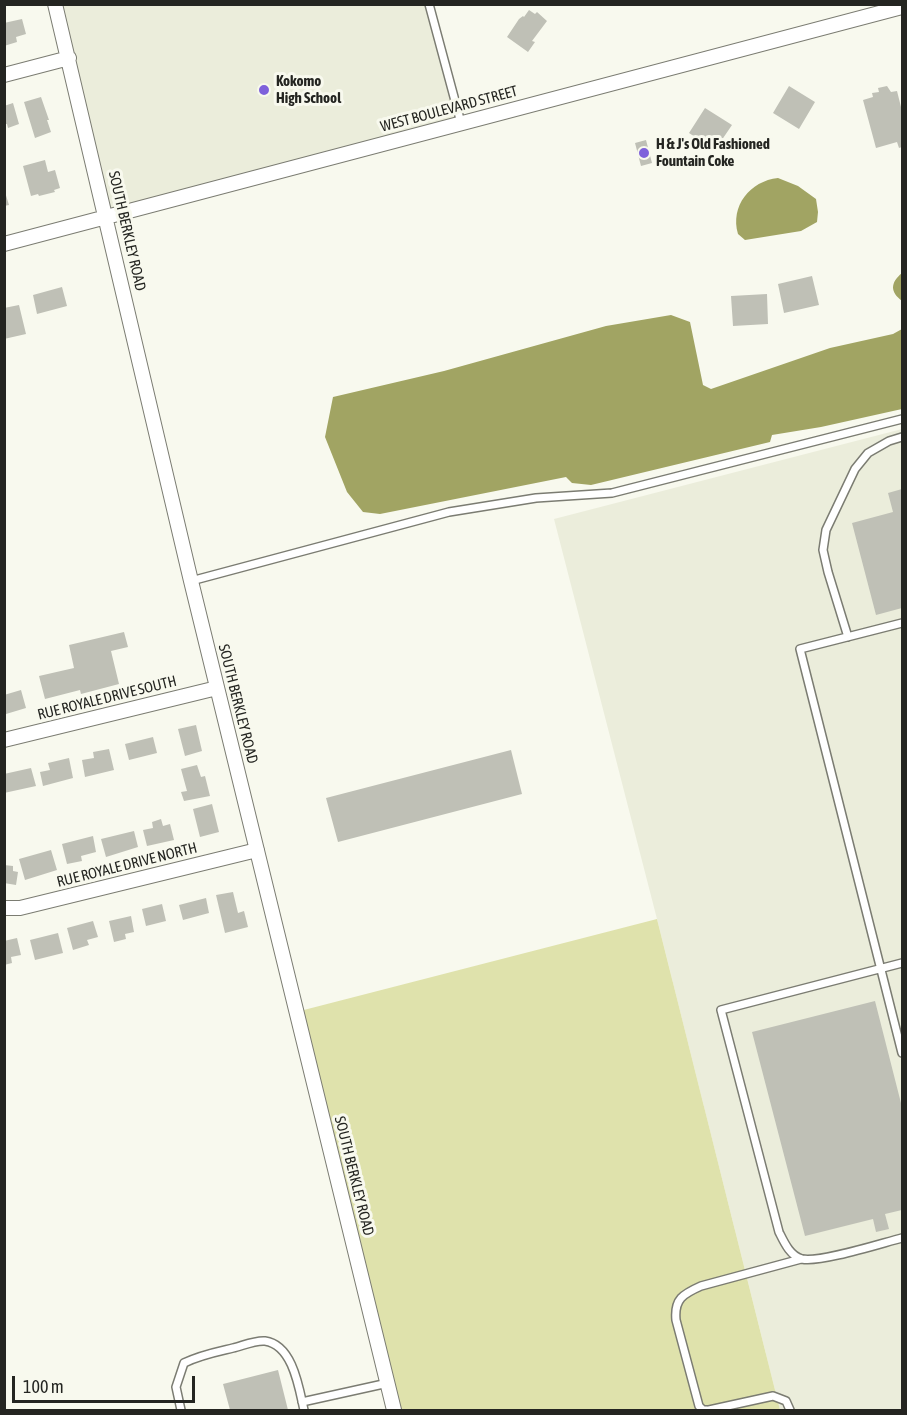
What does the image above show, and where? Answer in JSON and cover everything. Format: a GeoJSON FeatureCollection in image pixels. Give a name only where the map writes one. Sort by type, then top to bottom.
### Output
{"type":"FeatureCollection","features":[{"type":"Feature","properties":{"kind":"street","name":"SOUTH BERKLEY ROAD"},"geometry":{"type":"LineString","coordinates":[[55,4],[191,581],[394,1410]]}},
{"type":"Feature","properties":{"kind":"street","name":"WEST BOULEVARD STREET"},"geometry":{"type":"LineString","coordinates":[[4,244],[903,7]]}},
{"type":"Feature","properties":{"kind":"street"},"geometry":{"type":"LineString","coordinates":[[4,75],[69,58]]}},
{"type":"Feature","properties":{"kind":"street","name":"RUE ROYALE DRIVE SOUTH"},"geometry":{"type":"LineString","coordinates":[[4,740],[217,688]]}},
{"type":"Feature","properties":{"kind":"street","name":"RUE ROYALE DRIVE NORTH"},"geometry":{"type":"LineString","coordinates":[[4,908],[21,908],[257,850]]}},
{"type":"Feature","properties":{"kind":"lane"},"geometry":{"type":"LineString","coordinates":[[429,4],[461,123]]}},
{"type":"Feature","properties":{"kind":"lane"},"geometry":{"type":"LineString","coordinates":[[191,581],[449,512],[536,498],[612,493],[903,419]]}},
{"type":"Feature","properties":{"kind":"lane"},"geometry":{"type":"LineString","coordinates":[[848,637],[823,550],[826,530],[855,470],[868,453],[889,441],[903,437]]}},
{"type":"Feature","properties":{"kind":"lane"},"geometry":{"type":"LineString","coordinates":[[903,623],[800,650],[903,1053]]}},
{"type":"Feature","properties":{"kind":"lane"},"geometry":{"type":"LineString","coordinates":[[801,1259],[788,1250],[779,1232],[721,1010],[903,963]]}},
{"type":"Feature","properties":{"kind":"lane"},"geometry":{"type":"LineString","coordinates":[[790,1410],[786,1401],[773,1396],[708,1410],[703,1410],[699,1406],[676,1320],[675,1309],[679,1299],[701,1286],[801,1259],[820,1259],[903,1238]]}},
{"type":"Feature","properties":{"kind":"lane"},"geometry":{"type":"LineString","coordinates":[[181,1410],[176,1388],[184,1363],[197,1357],[263,1341],[274,1344],[283,1352],[291,1365],[304,1410]]}},
{"type":"Feature","properties":{"kind":"lane"},"geometry":{"type":"LineString","coordinates":[[302,1402],[388,1383]]}},
{"type":"Feature","properties":{"kind":"shaded area","name":"Kokomo High School"},"geometry":{"type":"Polygon","coordinates":[[[55,5],[429,5],[461,123],[107,217],[55,5]]]}},
{"type":"Feature","properties":{"kind":"shaded area"},"geometry":{"type":"Polygon","coordinates":[[[778,178],[798,186],[816,199],[817,222],[801,231],[745,240],[738,234],[736,224],[737,214],[744,197],[759,184],[778,178]]]}},
{"type":"Feature","properties":{"kind":"shaded area"},"geometry":{"type":"Polygon","coordinates":[[[902,273],[902,301],[895,294],[893,287],[895,280],[902,273]]]}},
{"type":"Feature","properties":{"kind":"shaded area"},"geometry":{"type":"Polygon","coordinates":[[[671,315],[690,322],[703,385],[711,389],[830,348],[893,334],[902,329],[902,409],[772,435],[770,442],[591,485],[572,483],[566,477],[380,514],[363,512],[347,492],[325,437],[333,397],[444,371],[606,326],[671,315]]]}},
{"type":"Feature","properties":{"kind":"shaded area"},"geometry":{"type":"Polygon","coordinates":[[[902,429],[902,1410],[780,1410],[554,519],[902,429]]]}},
{"type":"Feature","properties":{"kind":"shaded area"},"geometry":{"type":"Polygon","coordinates":[[[657,919],[780,1410],[394,1410],[296,1012],[657,919]]]}},
{"type":"Feature","properties":{"kind":"building"},"geometry":{"type":"Polygon","coordinates":[[[529,10],[535,14],[537,12],[547,21],[532,41],[535,42],[528,52],[507,37],[519,19],[524,17],[529,10]]]}},
{"type":"Feature","properties":{"kind":"building"},"geometry":{"type":"Polygon","coordinates":[[[22,19],[26,34],[16,37],[17,42],[4,46],[4,23],[22,19]]]}},
{"type":"Feature","properties":{"kind":"building"},"geometry":{"type":"Polygon","coordinates":[[[789,86],[815,102],[799,129],[773,113],[789,86]]]}},
{"type":"Feature","properties":{"kind":"building"},"geometry":{"type":"Polygon","coordinates":[[[887,86],[891,92],[897,91],[902,111],[902,147],[899,148],[897,142],[876,148],[863,100],[873,97],[872,93],[879,92],[878,88],[887,86]]]}},
{"type":"Feature","properties":{"kind":"building"},"geometry":{"type":"Polygon","coordinates":[[[41,97],[51,132],[35,138],[24,102],[41,97]]]}},
{"type":"Feature","properties":{"kind":"building"},"geometry":{"type":"Polygon","coordinates":[[[13,103],[19,124],[8,128],[7,124],[4,124],[4,106],[13,103]]]}},
{"type":"Feature","properties":{"kind":"building"},"geometry":{"type":"Polygon","coordinates":[[[705,108],[732,125],[715,150],[689,133],[705,108]]]}},
{"type":"Feature","properties":{"kind":"building","name":"H & J's Old Fashioned Fountain Coke"},"geometry":{"type":"Polygon","coordinates":[[[646,140],[652,163],[641,166],[635,143],[646,140]]]}},
{"type":"Feature","properties":{"kind":"building"},"geometry":{"type":"Polygon","coordinates":[[[45,160],[48,172],[55,170],[60,188],[54,190],[55,192],[31,196],[23,166],[45,160]]]}},
{"type":"Feature","properties":{"kind":"building"},"geometry":{"type":"Polygon","coordinates":[[[4,189],[9,205],[4,206],[4,189]]]}},
{"type":"Feature","properties":{"kind":"building"},"geometry":{"type":"Polygon","coordinates":[[[812,276],[819,305],[784,313],[778,284],[812,276]]]}},
{"type":"Feature","properties":{"kind":"building"},"geometry":{"type":"Polygon","coordinates":[[[62,287],[67,306],[37,314],[33,295],[62,287]]]}},
{"type":"Feature","properties":{"kind":"building"},"geometry":{"type":"Polygon","coordinates":[[[767,294],[768,324],[733,326],[731,296],[767,294]]]}},
{"type":"Feature","properties":{"kind":"building"},"geometry":{"type":"Polygon","coordinates":[[[19,305],[26,334],[4,339],[4,308],[19,305]]]}},
{"type":"Feature","properties":{"kind":"building"},"geometry":{"type":"Polygon","coordinates":[[[902,489],[902,608],[876,615],[852,523],[893,512],[888,493],[902,489]]]}},
{"type":"Feature","properties":{"kind":"building"},"geometry":{"type":"Polygon","coordinates":[[[124,632],[128,647],[111,651],[119,684],[81,694],[80,690],[45,699],[39,676],[74,668],[69,645],[124,632]]]}},
{"type":"Feature","properties":{"kind":"building"},"geometry":{"type":"Polygon","coordinates":[[[21,690],[26,708],[6,714],[4,695],[21,690]]]}},
{"type":"Feature","properties":{"kind":"building"},"geometry":{"type":"Polygon","coordinates":[[[196,725],[202,751],[185,756],[178,729],[196,725]]]}},
{"type":"Feature","properties":{"kind":"building"},"geometry":{"type":"Polygon","coordinates":[[[153,737],[157,753],[129,760],[125,744],[153,737]]]}},
{"type":"Feature","properties":{"kind":"building"},"geometry":{"type":"Polygon","coordinates":[[[109,749],[114,770],[85,777],[82,760],[94,758],[93,752],[109,749]]]}},
{"type":"Feature","properties":{"kind":"building"},"geometry":{"type":"Polygon","coordinates":[[[511,750],[522,794],[338,842],[326,798],[511,750]]]}},
{"type":"Feature","properties":{"kind":"building"},"geometry":{"type":"Polygon","coordinates":[[[69,758],[73,778],[43,786],[40,772],[50,770],[48,763],[69,758]]]}},
{"type":"Feature","properties":{"kind":"building"},"geometry":{"type":"Polygon","coordinates":[[[197,765],[201,777],[205,776],[210,796],[184,801],[181,792],[187,791],[181,769],[197,765]]]}},
{"type":"Feature","properties":{"kind":"building"},"geometry":{"type":"Polygon","coordinates":[[[31,768],[36,786],[4,793],[4,774],[31,768]]]}},
{"type":"Feature","properties":{"kind":"building"},"geometry":{"type":"Polygon","coordinates":[[[212,804],[219,832],[200,837],[193,809],[212,804]]]}},
{"type":"Feature","properties":{"kind":"building"},"geometry":{"type":"Polygon","coordinates":[[[161,819],[163,826],[170,824],[174,840],[147,846],[143,830],[153,828],[152,822],[161,819]]]}},
{"type":"Feature","properties":{"kind":"building"},"geometry":{"type":"Polygon","coordinates":[[[134,831],[138,847],[106,857],[101,839],[134,831]]]}},
{"type":"Feature","properties":{"kind":"building"},"geometry":{"type":"Polygon","coordinates":[[[93,836],[96,852],[81,856],[82,861],[67,864],[62,844],[93,836]]]}},
{"type":"Feature","properties":{"kind":"building"},"geometry":{"type":"Polygon","coordinates":[[[51,850],[57,870],[25,880],[19,859],[51,850]]]}},
{"type":"Feature","properties":{"kind":"building"},"geometry":{"type":"Polygon","coordinates":[[[4,865],[13,866],[13,871],[18,872],[16,885],[4,883],[4,865]]]}},
{"type":"Feature","properties":{"kind":"building"},"geometry":{"type":"Polygon","coordinates":[[[233,892],[238,913],[244,911],[248,927],[225,933],[216,895],[233,892]]]}},
{"type":"Feature","properties":{"kind":"building"},"geometry":{"type":"Polygon","coordinates":[[[206,898],[209,913],[183,920],[179,905],[206,898]]]}},
{"type":"Feature","properties":{"kind":"building"},"geometry":{"type":"Polygon","coordinates":[[[162,904],[166,921],[146,926],[142,909],[162,904]]]}},
{"type":"Feature","properties":{"kind":"building"},"geometry":{"type":"Polygon","coordinates":[[[131,916],[134,932],[125,934],[126,939],[114,942],[109,921],[131,916]]]}},
{"type":"Feature","properties":{"kind":"building"},"geometry":{"type":"Polygon","coordinates":[[[93,921],[98,937],[87,940],[89,945],[73,950],[67,928],[93,921]]]}},
{"type":"Feature","properties":{"kind":"building"},"geometry":{"type":"Polygon","coordinates":[[[58,933],[63,953],[35,960],[30,940],[58,933]]]}},
{"type":"Feature","properties":{"kind":"building"},"geometry":{"type":"Polygon","coordinates":[[[17,938],[21,955],[11,957],[12,963],[4,965],[4,941],[17,938]]]}},
{"type":"Feature","properties":{"kind":"building"},"geometry":{"type":"Polygon","coordinates":[[[875,1001],[902,1107],[902,1210],[885,1214],[889,1229],[876,1232],[873,1219],[805,1236],[752,1032],[875,1001]]]}},
{"type":"Feature","properties":{"kind":"building"},"geometry":{"type":"Polygon","coordinates":[[[278,1370],[288,1410],[230,1410],[223,1384],[278,1370]]]}},
{"type":"Feature","properties":{"kind":"place","name":"Kokomo High School"},"geometry":{"type":"Point","coordinates":[264,90]}},
{"type":"Feature","properties":{"kind":"place","name":"H & J's Old Fashioned Fountain Coke"},"geometry":{"type":"Point","coordinates":[644,153]}}]}
